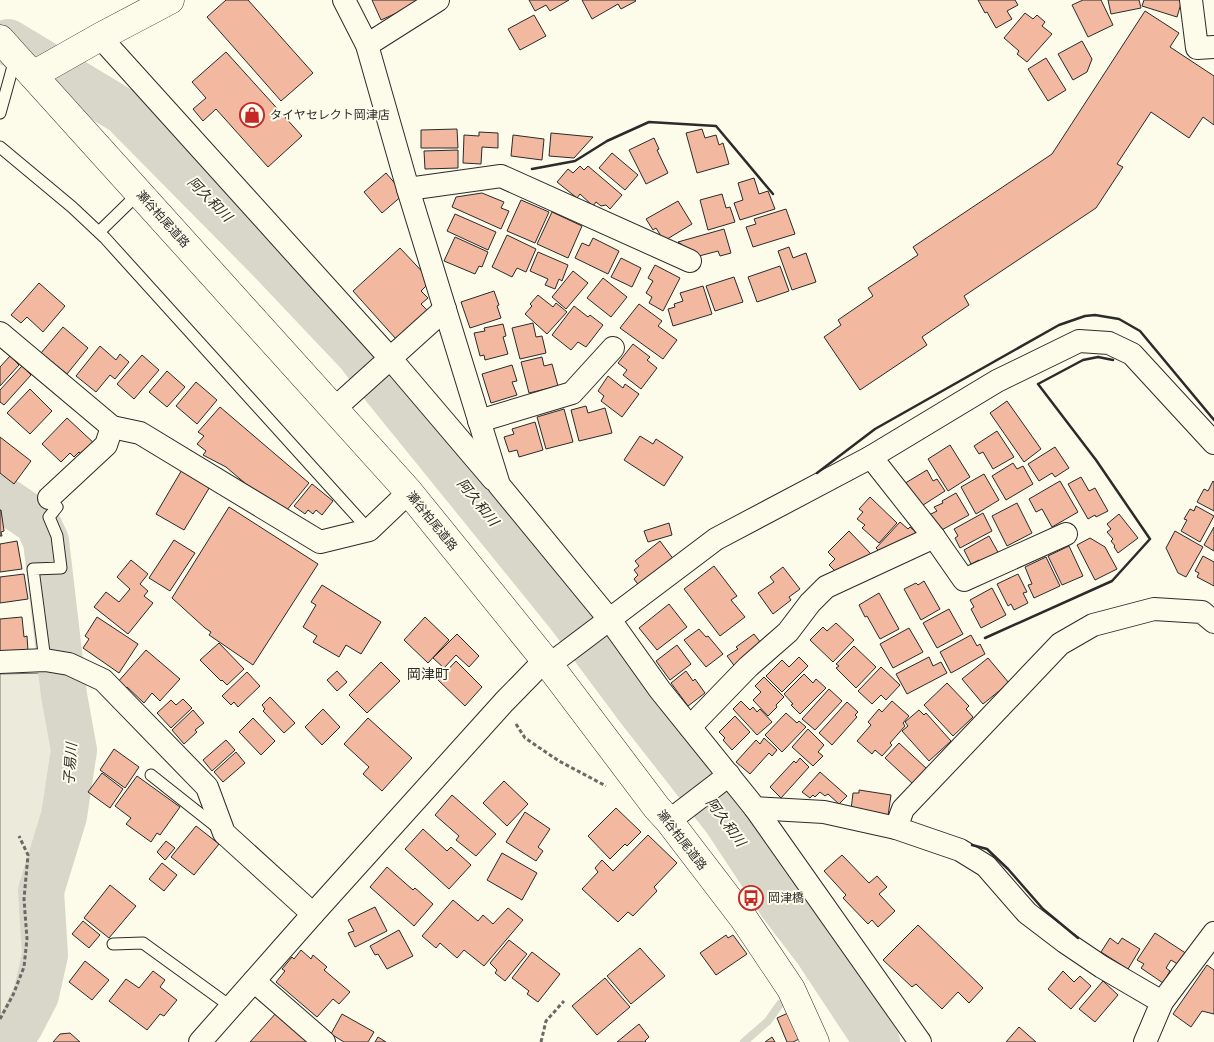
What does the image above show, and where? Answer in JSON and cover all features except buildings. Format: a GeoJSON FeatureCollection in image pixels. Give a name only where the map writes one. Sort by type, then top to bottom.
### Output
{"type":"FeatureCollection","features":[{"type":"Feature","properties":{"kind":"main road"},"geometry":{"type":"LineString","coordinates":[[16,57],[100,37],[170,0]]}},
{"type":"Feature","properties":{"kind":"main road","name":"瀬谷柏尾道路"},"geometry":{"type":"LineString","coordinates":[[16,57],[409,492],[554,659],[657,808],[678,814],[744,920],[791,989],[815,1042]]}},
{"type":"Feature","properties":{"kind":"street"},"geometry":{"type":"LineString","coordinates":[[344,0],[367,46],[408,189],[499,486]]}},
{"type":"Feature","properties":{"kind":"street"},"geometry":{"type":"LineString","coordinates":[[367,46],[438,0]]}},
{"type":"Feature","properties":{"kind":"street"},"geometry":{"type":"LineString","coordinates":[[1191,0],[1197,48],[1214,48]]}},
{"type":"Feature","properties":{"kind":"street"},"geometry":{"type":"LineString","coordinates":[[100,37],[499,486],[755,808],[920,1042]]}},
{"type":"Feature","properties":{"kind":"street"},"geometry":{"type":"LineString","coordinates":[[408,189],[501,176],[690,261]]}},
{"type":"Feature","properties":{"kind":"street"},"geometry":{"type":"LineString","coordinates":[[334,409],[445,309]]}},
{"type":"Feature","properties":{"kind":"street"},"geometry":{"type":"LineString","coordinates":[[0,333],[112,427],[140,433],[320,542],[369,530],[409,492]]}},
{"type":"Feature","properties":{"kind":"street"},"geometry":{"type":"LineString","coordinates":[[200,1042],[230,1006],[504,702],[554,659],[607,622],[716,539],[871,457],[997,381],[1079,341],[1109,343],[1132,354],[1214,444]]}},
{"type":"Feature","properties":{"kind":"street"},"geometry":{"type":"LineString","coordinates":[[479,420],[572,393],[613,348]]}},
{"type":"Feature","properties":{"kind":"street"},"geometry":{"type":"LineString","coordinates":[[49,498],[106,445],[112,427]]}},
{"type":"Feature","properties":{"kind":"street"},"geometry":{"type":"LineString","coordinates":[[871,457],[934,537],[964,580],[1066,534]]}},
{"type":"Feature","properties":{"kind":"street"},"geometry":{"type":"LineString","coordinates":[[690,727],[748,667],[788,632],[810,603],[826,587],[934,537]]}},
{"type":"Feature","properties":{"kind":"street"},"geometry":{"type":"LineString","coordinates":[[896,828],[903,810],[1060,644],[1094,626],[1154,609],[1202,612],[1214,622]]}},
{"type":"Feature","properties":{"kind":"street"},"geometry":{"type":"LineString","coordinates":[[0,662],[45,660],[69,664],[103,680],[206,787],[224,833],[313,914]]}},
{"type":"Feature","properties":{"kind":"street"},"geometry":{"type":"LineString","coordinates":[[678,814],[729,775]]}},
{"type":"Feature","properties":{"kind":"street"},"geometry":{"type":"LineString","coordinates":[[755,808],[824,812],[896,828],[960,850],[986,866],[1027,913],[1065,942],[1102,967],[1162,1002]]}},
{"type":"Feature","properties":{"kind":"street"},"geometry":{"type":"LineString","coordinates":[[1145,1042],[1162,1002],[1214,932]]}},
{"type":"Feature","properties":{"kind":"street"},"geometry":{"type":"LineString","coordinates":[[254,981],[324,1042]]}},
{"type":"Feature","properties":{"kind":"lane"},"geometry":{"type":"LineString","coordinates":[[0,113],[16,57]]}},
{"type":"Feature","properties":{"kind":"lane"},"geometry":{"type":"LineString","coordinates":[[0,147],[99,232],[369,530]]}},
{"type":"Feature","properties":{"kind":"lane"},"geometry":{"type":"LineString","coordinates":[[99,232],[139,193]]}},
{"type":"Feature","properties":{"kind":"lane"},"geometry":{"type":"LineString","coordinates":[[45,660],[32,569],[61,568],[57,536],[49,517],[57,507],[49,498]]}},
{"type":"Feature","properties":{"kind":"lane"},"geometry":{"type":"LineString","coordinates":[[151,776],[224,833]]}},
{"type":"Feature","properties":{"kind":"lane"},"geometry":{"type":"LineString","coordinates":[[113,944],[143,943],[230,1006]]}},
{"type":"Feature","properties":{"kind":"path"},"geometry":{"type":"LineString","coordinates":[[504,702],[525,738],[559,761],[613,790]]}},
{"type":"Feature","properties":{"kind":"path"},"geometry":{"type":"LineString","coordinates":[[0,1019],[13,995],[24,967],[27,939],[24,899],[28,855],[20,836]]}},
{"type":"Feature","properties":{"kind":"path"},"geometry":{"type":"LineString","coordinates":[[541,1042],[546,1021],[564,1001]]}},
{"type":"Feature","properties":{"kind":"shaded area"},"geometry":{"type":"Polygon","coordinates":[[[47,673],[65,745],[61,782],[32,891],[36,971],[16,1018],[0,1042],[0,674],[47,673]]]}},
{"type":"Feature","properties":{"kind":"waterway","name":"阿久和川"},"geometry":{"type":"LineString","coordinates":[[8,42],[124,112],[271,261],[359,354],[569,615],[639,709],[726,820],[782,905],[817,951],[877,1042]]}},
{"type":"Feature","properties":{"kind":"waterway","name":"子易川"},"geometry":{"type":"LineString","coordinates":[[0,497],[37,522],[46,541],[64,695],[74,750],[64,816],[41,891],[45,955],[36,995],[9,1042]]}},
{"type":"Feature","properties":{"kind":"waterway"},"geometry":{"type":"LineString","coordinates":[[744,1042],[768,1021],[780,1004]]}},
{"type":"Feature","properties":{"kind":"wall"},"geometry":{"type":"LineString","coordinates":[[532,169],[575,161],[607,141],[649,122],[716,126],[773,194]]}},
{"type":"Feature","properties":{"kind":"wall"},"geometry":{"type":"LineString","coordinates":[[817,473],[875,429],[1059,325],[1085,316],[1095,315],[1119,319],[1140,331],[1214,420]]}},
{"type":"Feature","properties":{"kind":"wall"},"geometry":{"type":"LineString","coordinates":[[985,638],[1112,581],[1150,539],[1096,460],[1038,384],[1083,360],[1098,357],[1113,360]]}},
{"type":"Feature","properties":{"kind":"wall"},"geometry":{"type":"LineString","coordinates":[[972,845],[987,849],[1008,869],[1043,909],[1078,938]]}},
{"type":"Feature","properties":{"kind":"place","name":"タイヤセレクト岡津店"},"geometry":{"type":"Point","coordinates":[252,115]}},
{"type":"Feature","properties":{"kind":"place","name":"岡津橋"},"geometry":{"type":"Point","coordinates":[751,898]}},
{"type":"Feature","properties":{"kind":"district","name":"岡津町"},"geometry":{"type":"Point","coordinates":[428,674]}}]}
